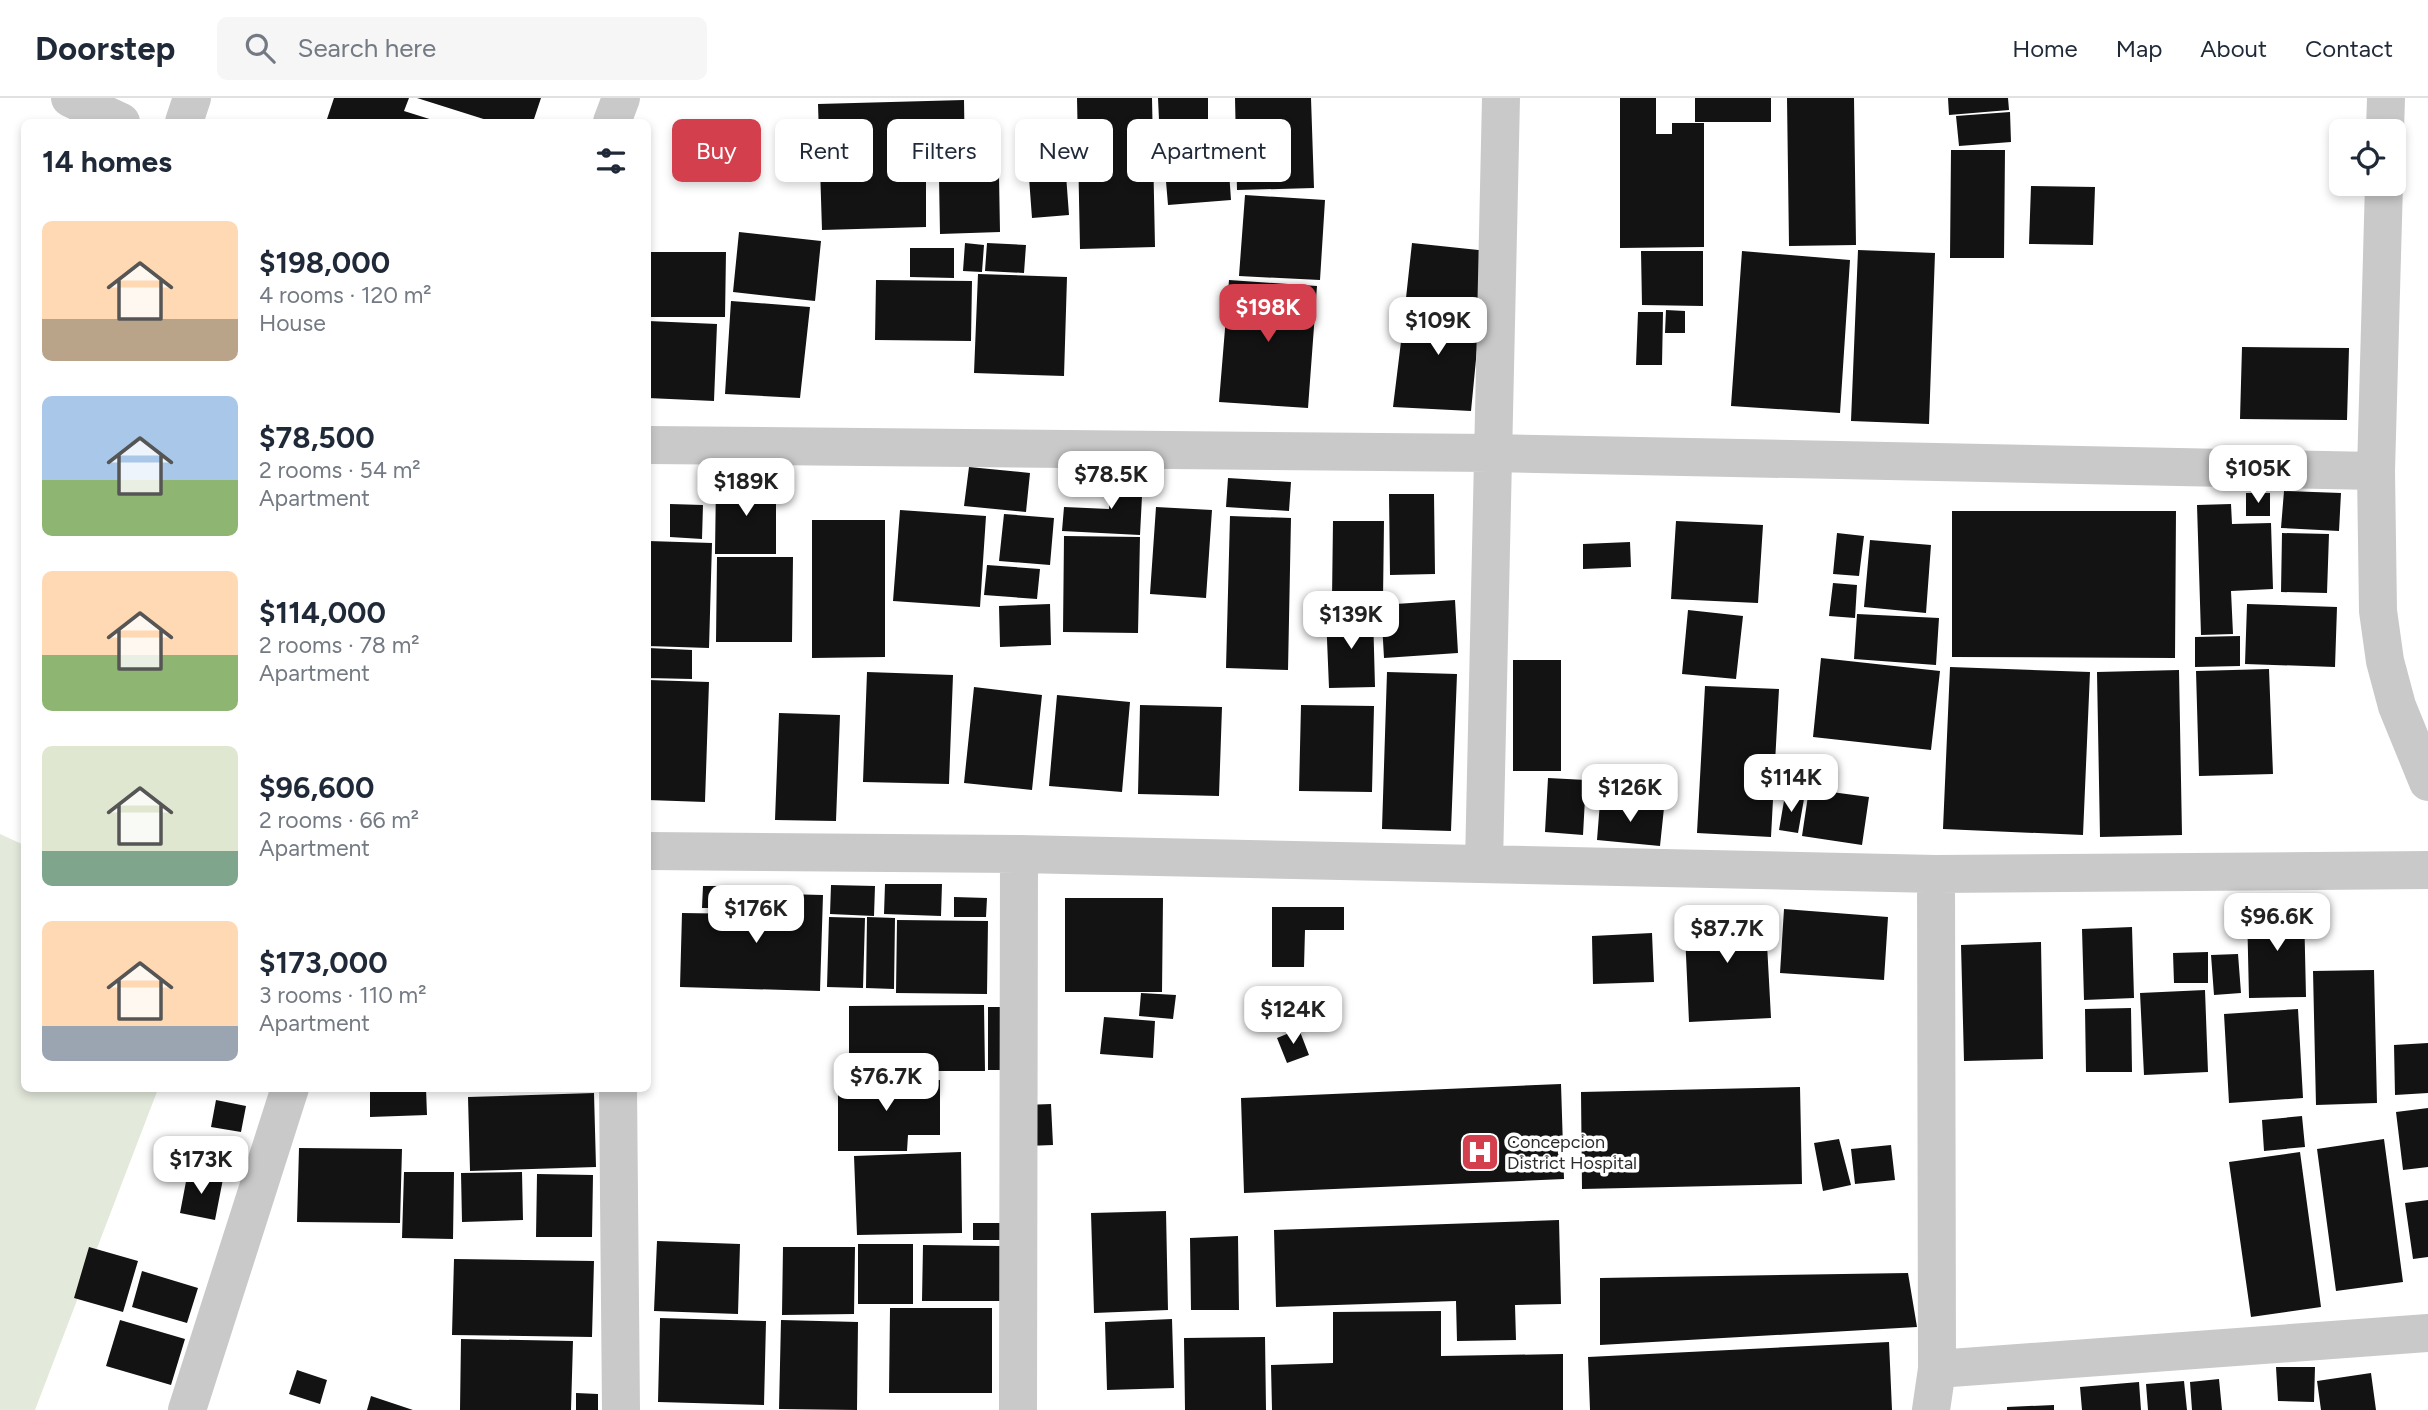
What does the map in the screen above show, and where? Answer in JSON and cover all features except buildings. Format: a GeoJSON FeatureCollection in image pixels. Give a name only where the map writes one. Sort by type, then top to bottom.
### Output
{"type":"FeatureCollection","features":[{"type":"Feature","properties":{"kind":"street"},"geometry":{"type":"LineString","coordinates":[[70,98],[115,119]]}},
{"type":"Feature","properties":{"kind":"street"},"geometry":{"type":"LineString","coordinates":[[185,119],[192,98]]}},
{"type":"Feature","properties":{"kind":"street"},"geometry":{"type":"LineString","coordinates":[[613,119],[621,98]]}},
{"type":"Feature","properties":{"kind":"street"},"geometry":{"type":"LineString","coordinates":[[1484,864],[1491,453],[1501,98]]}},
{"type":"Feature","properties":{"kind":"street"},"geometry":{"type":"LineString","coordinates":[[2385,119],[2386,98]]}},
{"type":"Feature","properties":{"kind":"street"},"geometry":{"type":"LineString","coordinates":[[2384,196],[2376,471],[2378,611],[2385,661],[2397,706],[2428,782]]}},
{"type":"Feature","properties":{"kind":"street"},"geometry":{"type":"LineString","coordinates":[[651,445],[1491,453],[2376,471]]}},
{"type":"Feature","properties":{"kind":"street"},"geometry":{"type":"LineString","coordinates":[[651,851],[1019,854],[1936,874],[2428,870]]}},
{"type":"Feature","properties":{"kind":"street"},"geometry":{"type":"LineString","coordinates":[[1018,1410],[1019,854]]}},
{"type":"Feature","properties":{"kind":"street"},"geometry":{"type":"LineString","coordinates":[[1931,1410],[1937,1370],[1936,874]]}},
{"type":"Feature","properties":{"kind":"street"},"geometry":{"type":"LineString","coordinates":[[187,1410],[289,1092]]}},
{"type":"Feature","properties":{"kind":"street"},"geometry":{"type":"LineString","coordinates":[[618,1092],[621,1410]]}},
{"type":"Feature","properties":{"kind":"street"},"geometry":{"type":"LineString","coordinates":[[1937,1370],[2428,1333]]}},
{"type":"Feature","properties":{"kind":"shaded area"},"geometry":{"type":"Polygon","coordinates":[[[0,834],[21,844],[21,1092],[157,1092],[35,1410],[0,1410],[0,834]]]}},
{"type":"Feature","properties":{"kind":"place","name":"Concepcion District Hospital"},"geometry":{"type":"Point","coordinates":[1480,1152]}}]}
